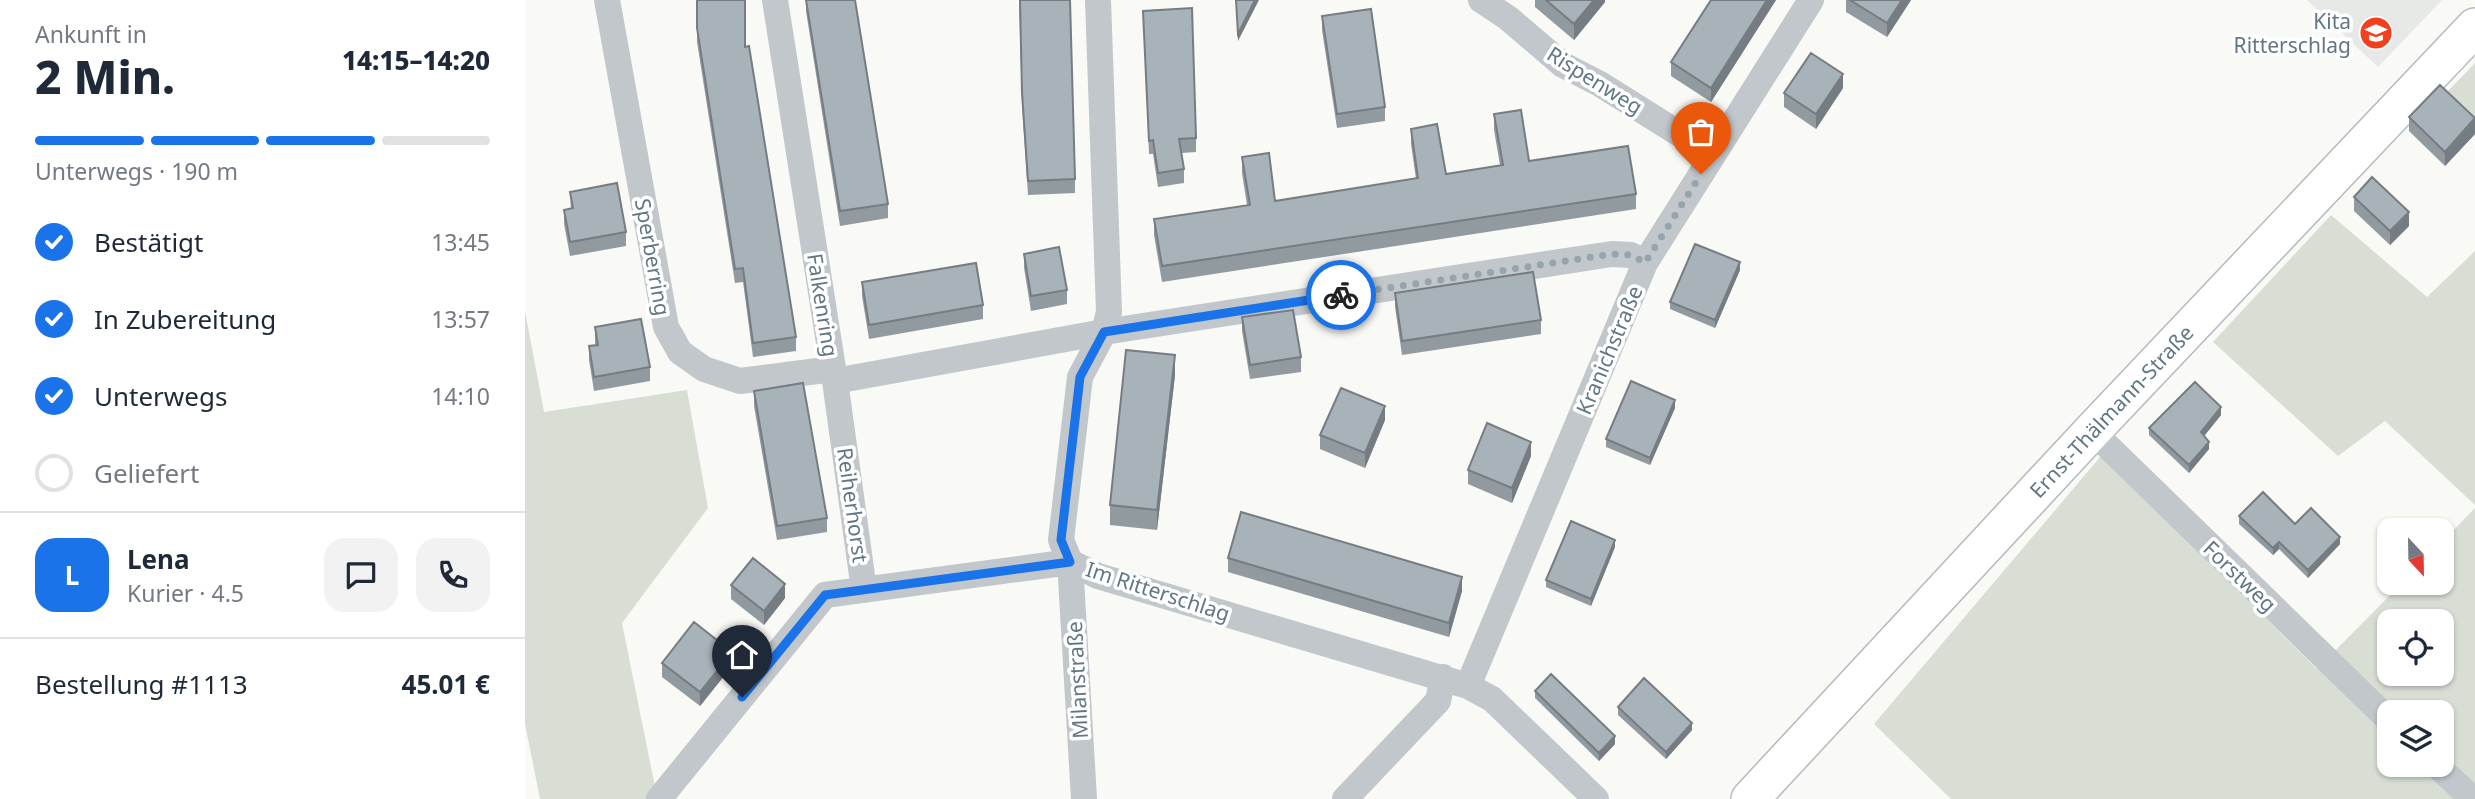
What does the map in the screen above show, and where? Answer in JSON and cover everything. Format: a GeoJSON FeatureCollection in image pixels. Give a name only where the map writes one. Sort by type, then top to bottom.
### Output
{"type":"FeatureCollection","features":[{"type":"Feature","properties":{"kind":"street","name":"Sperberring"},"geometry":{"type":"LineString","coordinates":[[607,0],[666,327],[680,352],[704,369],[740,381],[834,375]]}},
{"type":"Feature","properties":{"kind":"street","name":"Falkenring"},"geometry":{"type":"LineString","coordinates":[[775,0],[834,375],[1612,254],[1631,255],[1645,263]]}},
{"type":"Feature","properties":{"kind":"street","name":"Im Ritterschlag"},"geometry":{"type":"LineString","coordinates":[[1098,0],[1109,312],[1104,332],[1080,377],[1061,540],[1070,562],[1098,576],[1468,686],[1492,699],[1596,799]]}},
{"type":"Feature","properties":{"kind":"street","name":"Rispenweg"},"geometry":{"type":"LineString","coordinates":[[1481,0],[1508,18],[1563,65],[1600,84],[1713,155]]}},
{"type":"Feature","properties":{"kind":"street","name":"Kranichstraße"},"geometry":{"type":"LineString","coordinates":[[1468,686],[1645,263],[1811,0]]}},
{"type":"Feature","properties":{"kind":"street","name":"Ernst-Thälmann-Straße"},"geometry":{"type":"LineString","coordinates":[[1750,799],[2475,27]]}},
{"type":"Feature","properties":{"kind":"street","name":"Reiherhorst"},"geometry":{"type":"LineString","coordinates":[[834,375],[865,590],[1070,562]]}},
{"type":"Feature","properties":{"kind":"street","name":"Forstweg"},"geometry":{"type":"LineString","coordinates":[[2092,432],[2377,708]]}},
{"type":"Feature","properties":{"kind":"street","name":"Milanstraße"},"geometry":{"type":"LineString","coordinates":[[1070,562],[1084,799]]}},
{"type":"Feature","properties":{"kind":"street"},"geometry":{"type":"LineString","coordinates":[[659,799],[825,595],[865,590]]}},
{"type":"Feature","properties":{"kind":"street"},"geometry":{"type":"LineString","coordinates":[[1345,799],[1438,701],[1443,677]]}},
{"type":"Feature","properties":{"kind":"street"},"geometry":{"type":"LineString","coordinates":[[2449,777],[2473,799]]}},
{"type":"Feature","properties":{"kind":"shaded area","name":"Kita Ritterschlag"},"geometry":{"type":"Polygon","coordinates":[[[2307,0],[2442,0],[2378,67],[2307,0]]]}},
{"type":"Feature","properties":{"kind":"shaded area"},"geometry":{"type":"Polygon","coordinates":[[[2475,63],[2475,120],[2447,92],[2475,63]]]}},
{"type":"Feature","properties":{"kind":"shaded area"},"geometry":{"type":"Polygon","coordinates":[[[2331,215],[2427,297],[2475,251],[2475,505],[2385,421],[2338,456],[2213,342],[2331,215]]]}},
{"type":"Feature","properties":{"kind":"shaded area"},"geometry":{"type":"Polygon","coordinates":[[[525,311],[544,412],[687,390],[708,508],[622,623],[655,787],[647,799],[540,799],[525,724],[525,311]]]}},
{"type":"Feature","properties":{"kind":"shaded area"},"geometry":{"type":"Polygon","coordinates":[[[2101,456],[2317,669],[2390,595],[2454,595],[2454,530],[2475,508],[2475,799],[1951,799],[1874,724],[2101,456]]]}},
{"type":"Feature","properties":{"kind":"building"},"geometry":{"type":"Polygon","coordinates":[[[697,0],[745,0],[745,47],[749,46],[796,337],[753,343],[743,268],[735,269],[697,28],[697,0]]]}},
{"type":"Feature","properties":{"kind":"building"},"geometry":{"type":"Polygon","coordinates":[[[806,0],[855,0],[888,204],[840,211],[806,0]]]}},
{"type":"Feature","properties":{"kind":"building"},"geometry":{"type":"Polygon","coordinates":[[[1020,0],[1070,0],[1075,179],[1028,181],[1020,0]]]}},
{"type":"Feature","properties":{"kind":"building"},"geometry":{"type":"Polygon","coordinates":[[[1236,0],[1255,0],[1238,34],[1236,0]]]}},
{"type":"Feature","properties":{"kind":"building"},"geometry":{"type":"Polygon","coordinates":[[[1546,0],[1594,0],[1574,24],[1546,0]]]}},
{"type":"Feature","properties":{"kind":"building"},"geometry":{"type":"Polygon","coordinates":[[[1711,0],[1767,0],[1711,88],[1671,62],[1711,0]]]}},
{"type":"Feature","properties":{"kind":"building"},"geometry":{"type":"Polygon","coordinates":[[[1850,0],[1902,0],[1887,23],[1850,0]]]}},
{"type":"Feature","properties":{"kind":"building"},"geometry":{"type":"Polygon","coordinates":[[[1192,8],[1196,138],[1179,139],[1184,169],[1158,173],[1153,140],[1149,141],[1143,11],[1192,8]]]}},
{"type":"Feature","properties":{"kind":"building"},"geometry":{"type":"Polygon","coordinates":[[[1371,9],[1385,107],[1337,114],[1322,16],[1371,9]]]}},
{"type":"Feature","properties":{"kind":"building"},"geometry":{"type":"Polygon","coordinates":[[[1811,53],[1843,74],[1816,114],[1784,93],[1811,53]]]}},
{"type":"Feature","properties":{"kind":"building"},"geometry":{"type":"Polygon","coordinates":[[[2440,85],[2475,118],[2445,152],[2409,117],[2440,85]]]}},
{"type":"Feature","properties":{"kind":"building"},"geometry":{"type":"Polygon","coordinates":[[[1521,110],[1529,161],[1628,146],[1636,194],[1162,266],[1154,219],[1250,205],[1242,157],[1269,153],[1275,201],[1418,178],[1411,129],[1437,124],[1446,174],[1503,165],[1494,114],[1521,110]]]}},
{"type":"Feature","properties":{"kind":"building"},"geometry":{"type":"Polygon","coordinates":[[[2372,177],[2409,212],[2390,231],[2354,197],[2372,177]]]}},
{"type":"Feature","properties":{"kind":"building"},"geometry":{"type":"Polygon","coordinates":[[[617,183],[626,232],[570,242],[564,210],[573,208],[570,192],[617,183]]]}},
{"type":"Feature","properties":{"kind":"building"},"geometry":{"type":"Polygon","coordinates":[[[1695,244],[1740,262],[1715,320],[1670,302],[1695,244]]]}},
{"type":"Feature","properties":{"kind":"building"},"geometry":{"type":"Polygon","coordinates":[[[1059,247],[1067,290],[1031,296],[1024,254],[1059,247]]]}},
{"type":"Feature","properties":{"kind":"building"},"geometry":{"type":"Polygon","coordinates":[[[976,263],[983,305],[869,325],[862,282],[976,263]]]}},
{"type":"Feature","properties":{"kind":"building"},"geometry":{"type":"Polygon","coordinates":[[[1533,272],[1541,320],[1402,341],[1395,293],[1533,272]]]}},
{"type":"Feature","properties":{"kind":"building"},"geometry":{"type":"Polygon","coordinates":[[[1293,310],[1301,357],[1250,365],[1242,317],[1293,310]]]}},
{"type":"Feature","properties":{"kind":"building"},"geometry":{"type":"Polygon","coordinates":[[[641,319],[650,367],[594,377],[589,346],[598,345],[595,327],[641,319]]]}},
{"type":"Feature","properties":{"kind":"building"},"geometry":{"type":"Polygon","coordinates":[[[1126,350],[1175,355],[1157,510],[1110,505],[1126,350]]]}},
{"type":"Feature","properties":{"kind":"building"},"geometry":{"type":"Polygon","coordinates":[[[1631,381],[1675,400],[1650,458],[1606,439],[1631,381]]]}},
{"type":"Feature","properties":{"kind":"building"},"geometry":{"type":"Polygon","coordinates":[[[2195,382],[2221,407],[2201,432],[2209,442],[2189,465],[2149,428],[2195,382]]]}},
{"type":"Feature","properties":{"kind":"building"},"geometry":{"type":"Polygon","coordinates":[[[803,383],[827,518],[777,526],[754,391],[803,383]]]}},
{"type":"Feature","properties":{"kind":"building"},"geometry":{"type":"Polygon","coordinates":[[[1341,388],[1385,406],[1365,453],[1320,435],[1341,388]]]}},
{"type":"Feature","properties":{"kind":"building"},"geometry":{"type":"Polygon","coordinates":[[[1487,423],[1531,442],[1512,488],[1468,470],[1487,423]]]}},
{"type":"Feature","properties":{"kind":"building"},"geometry":{"type":"Polygon","coordinates":[[[2263,492],[2295,524],[2311,508],[2340,537],[2308,570],[2279,542],[2273,548],[2239,516],[2263,492]]]}},
{"type":"Feature","properties":{"kind":"building"},"geometry":{"type":"Polygon","coordinates":[[[1241,512],[1462,577],[1449,623],[1228,558],[1241,512]]]}},
{"type":"Feature","properties":{"kind":"building"},"geometry":{"type":"Polygon","coordinates":[[[1571,521],[1615,540],[1591,599],[1546,580],[1571,521]]]}},
{"type":"Feature","properties":{"kind":"building"},"geometry":{"type":"Polygon","coordinates":[[[753,558],[785,584],[764,611],[731,585],[753,558]]]}},
{"type":"Feature","properties":{"kind":"building"},"geometry":{"type":"Polygon","coordinates":[[[694,622],[732,652],[700,692],[662,663],[694,622]]]}},
{"type":"Feature","properties":{"kind":"building"},"geometry":{"type":"Polygon","coordinates":[[[1551,674],[1615,736],[1599,753],[1535,691],[1551,674]]]}},
{"type":"Feature","properties":{"kind":"building"},"geometry":{"type":"Polygon","coordinates":[[[1644,678],[1692,723],[1666,752],[1618,707],[1644,678]]]}},
{"type":"Feature","properties":{"kind":"way so far"},"geometry":{"type":"LineString","coordinates":[[1341,295],[1612,254],[1631,255],[1645,263],[1701,174]]}},
{"type":"Feature","properties":{"kind":"place","name":"Kita Ritterschlag"},"geometry":{"type":"Point","coordinates":[2376,33]}},
{"type":"Feature","properties":{"kind":"route"},"geometry":{"type":"LineString","coordinates":[[742,697],[825,595],[1070,562],[1061,540],[1080,377],[1104,332],[1341,295]]}}]}
